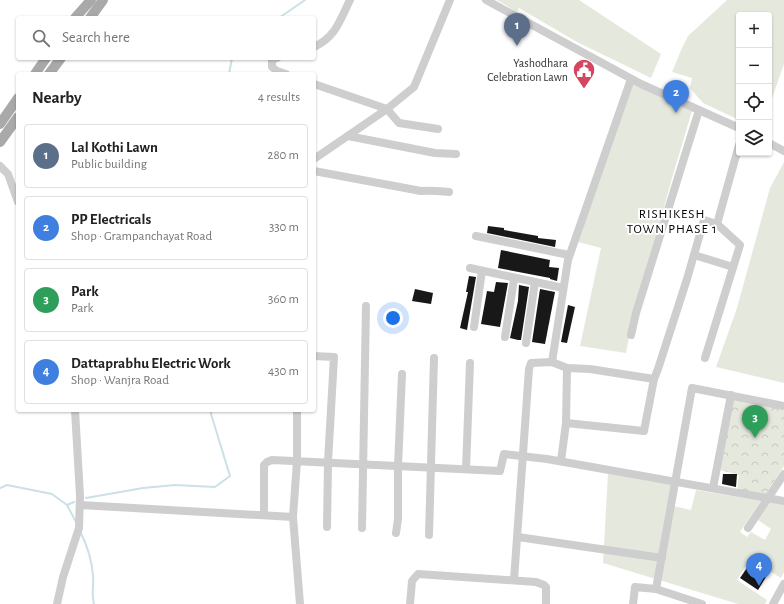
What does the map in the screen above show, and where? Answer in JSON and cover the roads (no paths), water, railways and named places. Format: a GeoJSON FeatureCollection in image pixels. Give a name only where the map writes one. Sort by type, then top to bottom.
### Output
{"type":"FeatureCollection","features":[{"type":"Feature","properties":{"kind":"main road"},"geometry":{"type":"LineString","coordinates":[[77,16],[91,0]]}},
{"type":"Feature","properties":{"kind":"main road"},"geometry":{"type":"LineString","coordinates":[[91,16],[103,0]]}},
{"type":"Feature","properties":{"kind":"main road"},"geometry":{"type":"LineString","coordinates":[[36,72],[45,60]]}},
{"type":"Feature","properties":{"kind":"main road"},"geometry":{"type":"LineString","coordinates":[[50,72],[60,60]]}},
{"type":"Feature","properties":{"kind":"main road"},"geometry":{"type":"LineString","coordinates":[[0,124],[16,101]]}},
{"type":"Feature","properties":{"kind":"main road"},"geometry":{"type":"LineString","coordinates":[[0,142],[16,120]]}},
{"type":"Feature","properties":{"kind":"street"},"geometry":{"type":"LineString","coordinates":[[316,46],[336,30],[350,0]]}},
{"type":"Feature","properties":{"kind":"street"},"geometry":{"type":"LineString","coordinates":[[316,158],[387,109],[414,87],[450,0]]}},
{"type":"Feature","properties":{"kind":"street"},"geometry":{"type":"LineString","coordinates":[[486,0],[631,79],[736,127]]}},
{"type":"Feature","properties":{"kind":"street"},"geometry":{"type":"LineString","coordinates":[[272,60],[272,67],[280,72]]}},
{"type":"Feature","properties":{"kind":"street"},"geometry":{"type":"LineString","coordinates":[[552,362],[570,255],[631,79]]}},
{"type":"Feature","properties":{"kind":"street"},"geometry":{"type":"LineString","coordinates":[[316,85],[387,109],[399,123],[438,129]]}},
{"type":"Feature","properties":{"kind":"street"},"geometry":{"type":"LineString","coordinates":[[631,335],[636,313],[699,110]]}},
{"type":"Feature","properties":{"kind":"street"},"geometry":{"type":"LineString","coordinates":[[348,136],[436,153],[456,154]]}},
{"type":"Feature","properties":{"kind":"street"},"geometry":{"type":"LineString","coordinates":[[772,145],[784,151]]}},
{"type":"Feature","properties":{"kind":"street"},"geometry":{"type":"LineString","coordinates":[[717,224],[736,156]]}},
{"type":"Feature","properties":{"kind":"street"},"geometry":{"type":"LineString","coordinates":[[0,166],[8,174],[16,196]]}},
{"type":"Feature","properties":{"kind":"street"},"geometry":{"type":"LineString","coordinates":[[316,171],[421,191],[433,189],[437,191],[449,192]]}},
{"type":"Feature","properties":{"kind":"street"},"geometry":{"type":"LineString","coordinates":[[566,423],[644,431],[654,379],[704,220],[717,224],[740,245],[705,358]]}},
{"type":"Feature","properties":{"kind":"street"},"geometry":{"type":"LineString","coordinates":[[476,236],[570,255]]}},
{"type":"Feature","properties":{"kind":"street"},"geometry":{"type":"LineString","coordinates":[[694,255],[733,267]]}},
{"type":"Feature","properties":{"kind":"street"},"geometry":{"type":"LineString","coordinates":[[470,268],[564,288]]}},
{"type":"Feature","properties":{"kind":"street"},"geometry":{"type":"LineString","coordinates":[[474,327],[482,271]]}},
{"type":"Feature","properties":{"kind":"street"},"geometry":{"type":"LineString","coordinates":[[505,337],[514,278]]}},
{"type":"Feature","properties":{"kind":"street"},"geometry":{"type":"LineString","coordinates":[[526,344],[535,282]]}},
{"type":"Feature","properties":{"kind":"street"},"geometry":{"type":"LineString","coordinates":[[362,528],[366,306]]}},
{"type":"Feature","properties":{"kind":"street"},"geometry":{"type":"LineString","coordinates":[[316,356],[334,357],[328,462],[327,527]]}},
{"type":"Feature","properties":{"kind":"street"},"geometry":{"type":"LineString","coordinates":[[429,534],[434,358]]}},
{"type":"Feature","properties":{"kind":"street"},"geometry":{"type":"LineString","coordinates":[[514,580],[529,369],[531,364],[552,362],[567,368],[590,369],[654,379]]}},
{"type":"Feature","properties":{"kind":"street"},"geometry":{"type":"LineString","coordinates":[[466,469],[470,363]]}},
{"type":"Feature","properties":{"kind":"street"},"geometry":{"type":"LineString","coordinates":[[560,461],[566,423],[567,368]]}},
{"type":"Feature","properties":{"kind":"street"},"geometry":{"type":"LineString","coordinates":[[396,533],[398,519],[398,466],[402,374]]}},
{"type":"Feature","properties":{"kind":"street"},"geometry":{"type":"LineString","coordinates":[[656,589],[692,388],[784,406]]}},
{"type":"Feature","properties":{"kind":"street"},"geometry":{"type":"LineString","coordinates":[[713,488],[732,395]]}},
{"type":"Feature","properties":{"kind":"street"},"geometry":{"type":"LineString","coordinates":[[56,604],[62,577],[79,528],[80,496],[76,412]]}},
{"type":"Feature","properties":{"kind":"street"},"geometry":{"type":"LineString","coordinates":[[297,412],[297,461],[293,516],[300,604]]}},
{"type":"Feature","properties":{"kind":"street"},"geometry":{"type":"LineString","coordinates":[[264,515],[264,465],[266,462],[272,460],[500,471],[504,454],[560,461],[784,501]]}},
{"type":"Feature","properties":{"kind":"street"},"geometry":{"type":"LineString","coordinates":[[748,528],[784,474]]}},
{"type":"Feature","properties":{"kind":"street"},"geometry":{"type":"LineString","coordinates":[[80,505],[293,516]]}},
{"type":"Feature","properties":{"kind":"street"},"geometry":{"type":"LineString","coordinates":[[518,537],[662,558]]}},
{"type":"Feature","properties":{"kind":"street"},"geometry":{"type":"LineString","coordinates":[[410,604],[412,581],[418,574],[536,582],[544,585],[547,590],[546,604]]}},
{"type":"Feature","properties":{"kind":"street"},"geometry":{"type":"LineString","coordinates":[[773,604],[784,584]]}},
{"type":"Feature","properties":{"kind":"street"},"geometry":{"type":"LineString","coordinates":[[634,604],[635,587],[656,589],[702,604]]}},
{"type":"Feature","properties":{"kind":"waterway"},"geometry":{"type":"LineString","coordinates":[[282,16],[305,0]]}},
{"type":"Feature","properties":{"kind":"waterway"},"geometry":{"type":"LineString","coordinates":[[229,72],[232,60]]}},
{"type":"Feature","properties":{"kind":"waterway"},"geometry":{"type":"LineString","coordinates":[[86,498],[143,488],[175,485],[215,487],[230,476],[211,412]]}},
{"type":"Feature","properties":{"kind":"waterway"},"geometry":{"type":"LineString","coordinates":[[0,488],[7,485],[52,494],[67,505],[74,502]]}},
{"type":"Feature","properties":{"kind":"waterway"},"geometry":{"type":"LineString","coordinates":[[67,505],[76,522]]}},
{"type":"Feature","properties":{"kind":"waterway"},"geometry":{"type":"LineString","coordinates":[[80,531],[92,564],[94,604]]}},
{"type":"Feature","properties":{"kind":"place","name":"Lal Kothi Lawn"},"geometry":{"type":"Point","coordinates":[517,46]}},
{"type":"Feature","properties":{"kind":"place","name":"Yashodhara Celebration Lawn"},"geometry":{"type":"Point","coordinates":[584,90]}},
{"type":"Feature","properties":{"kind":"place","name":"PP Electricals"},"geometry":{"type":"Point","coordinates":[676,113]}},
{"type":"Feature","properties":{"kind":"place","name":"Park"},"geometry":{"type":"Point","coordinates":[755,438]}},
{"type":"Feature","properties":{"kind":"place","name":"Dattaprabhu Electric Work"},"geometry":{"type":"Point","coordinates":[759,586]}},
{"type":"Feature","properties":{"kind":"district","name":"RISHIKESH TOWN PHASE 1"},"geometry":{"type":"Point","coordinates":[672,222]}}]}
